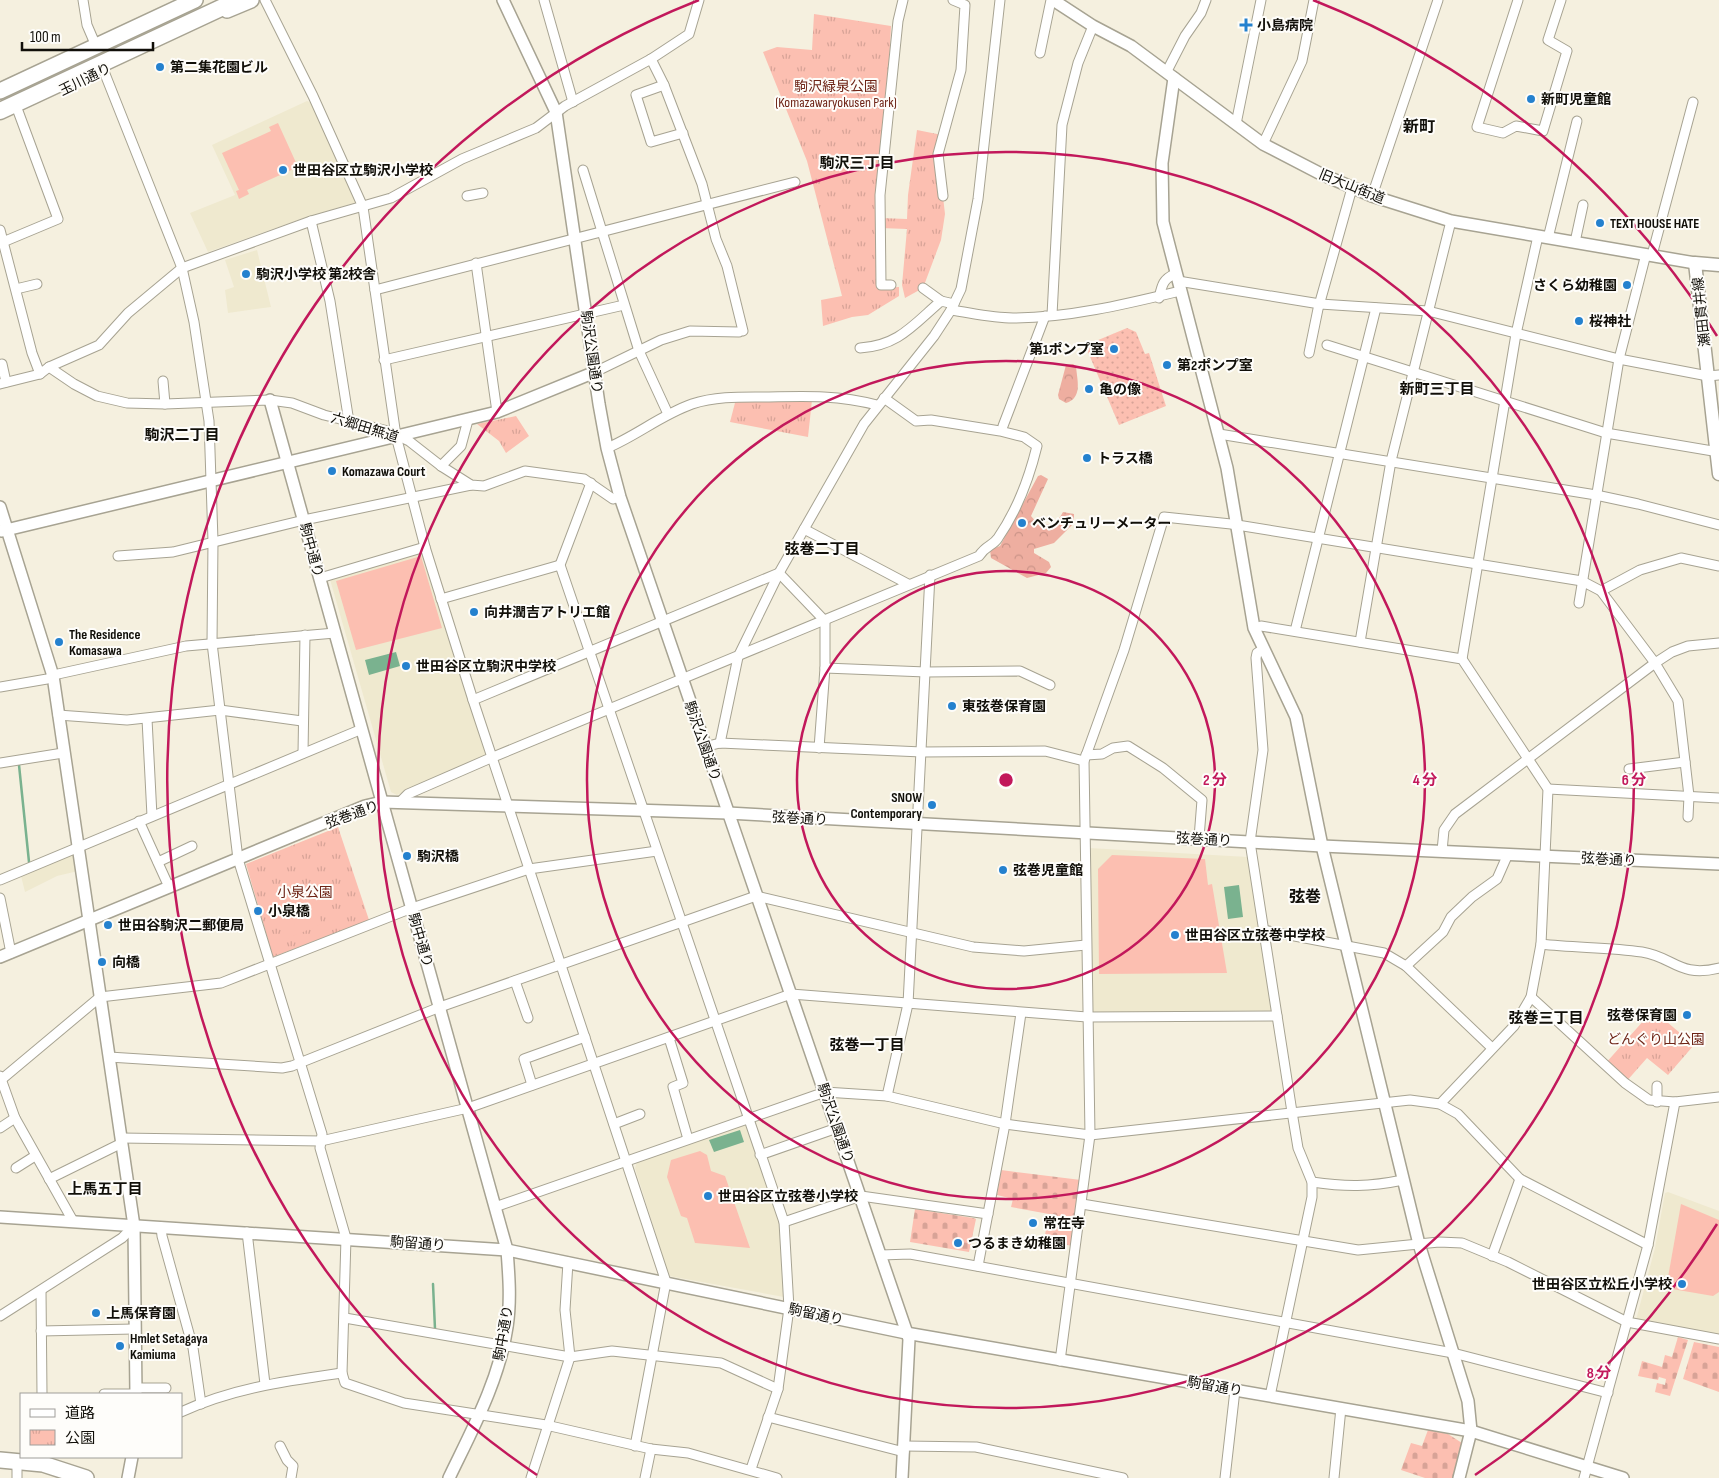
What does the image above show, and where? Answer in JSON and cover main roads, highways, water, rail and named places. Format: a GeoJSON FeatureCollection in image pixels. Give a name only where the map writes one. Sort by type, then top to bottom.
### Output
{"type":"FeatureCollection","features":[{"type":"Feature","properties":{"kind":"highway"},"geometry":{"type":"LineString","coordinates":[[0,98],[211,0]]}},
{"type":"Feature","properties":{"kind":"highway"},"geometry":{"type":"LineString","coordinates":[[0,111],[238,0]]}},
{"type":"Feature","properties":{"kind":"main road","name":"玉川通り"},"geometry":{"type":"LineString","coordinates":[[0,91],[195,0]]}},
{"type":"Feature","properties":{"kind":"main road","name":"玉川通り"},"geometry":{"type":"LineString","coordinates":[[0,120],[251,0]]}},
{"type":"Feature","properties":{"kind":"main road","name":"瀬田貫井線"},"geometry":{"type":"LineString","coordinates":[[1719,265],[1695,263],[1714,375],[1719,474]]}},
{"type":"Feature","properties":{"kind":"main road"},"geometry":{"type":"LineString","coordinates":[[0,1460],[43,1461],[86,1478]]}},
{"type":"Feature","properties":{"kind":"waterway"},"geometry":{"type":"LineString","coordinates":[[19,765],[29,862]]}},
{"type":"Feature","properties":{"kind":"waterway"},"geometry":{"type":"LineString","coordinates":[[433,1284],[435,1329]]}},
{"type":"Feature","properties":{"kind":"place","name":"小島病院"},"geometry":{"type":"Point","coordinates":[1246,25]}},
{"type":"Feature","properties":{"kind":"place","name":"第二集花園ビル"},"geometry":{"type":"Point","coordinates":[160,67]}},
{"type":"Feature","properties":{"kind":"place","name":"新町児童館"},"geometry":{"type":"Point","coordinates":[1531,99]}},
{"type":"Feature","properties":{"kind":"place","name":"世田谷区立駒沢小学校"},"geometry":{"type":"Point","coordinates":[283,170]}},
{"type":"Feature","properties":{"kind":"place","name":"TEXT HOUSE HATE"},"geometry":{"type":"Point","coordinates":[1600,223]}},
{"type":"Feature","properties":{"kind":"place","name":"駒沢小学校 第2校舎"},"geometry":{"type":"Point","coordinates":[246,274]}},
{"type":"Feature","properties":{"kind":"place","name":"さくら幼稚園"},"geometry":{"type":"Point","coordinates":[1627,285]}},
{"type":"Feature","properties":{"kind":"place","name":"桜神社"},"geometry":{"type":"Point","coordinates":[1579,321]}},
{"type":"Feature","properties":{"kind":"place","name":"第1ポンプ室"},"geometry":{"type":"Point","coordinates":[1114,349]}},
{"type":"Feature","properties":{"kind":"place","name":"第2ポンプ室"},"geometry":{"type":"Point","coordinates":[1167,365]}},
{"type":"Feature","properties":{"kind":"place","name":"亀の像"},"geometry":{"type":"Point","coordinates":[1089,389]}},
{"type":"Feature","properties":{"kind":"place","name":"トラス橋"},"geometry":{"type":"Point","coordinates":[1087,458]}},
{"type":"Feature","properties":{"kind":"place","name":"Komazawa Court"},"geometry":{"type":"Point","coordinates":[332,471]}},
{"type":"Feature","properties":{"kind":"place","name":"ベンチュリーメーター"},"geometry":{"type":"Point","coordinates":[1022,523]}},
{"type":"Feature","properties":{"kind":"place","name":"向井潤吉アトリエ館"},"geometry":{"type":"Point","coordinates":[474,612]}},
{"type":"Feature","properties":{"kind":"place","name":"The Residence Komasawa"},"geometry":{"type":"Point","coordinates":[59,642]}},
{"type":"Feature","properties":{"kind":"place","name":"世田谷区立駒沢中学校"},"geometry":{"type":"Point","coordinates":[406,666]}},
{"type":"Feature","properties":{"kind":"place","name":"東弦巻保育園"},"geometry":{"type":"Point","coordinates":[952,706]}},
{"type":"Feature","properties":{"kind":"place","name":"SNOW Contemporary"},"geometry":{"type":"Point","coordinates":[932,805]}},
{"type":"Feature","properties":{"kind":"place","name":"駒沢橋"},"geometry":{"type":"Point","coordinates":[407,856]}},
{"type":"Feature","properties":{"kind":"place","name":"弦巻児童館"},"geometry":{"type":"Point","coordinates":[1003,870]}},
{"type":"Feature","properties":{"kind":"place","name":"小泉橋"},"geometry":{"type":"Point","coordinates":[258,911]}},
{"type":"Feature","properties":{"kind":"place","name":"世田谷駒沢二郵便局"},"geometry":{"type":"Point","coordinates":[108,925]}},
{"type":"Feature","properties":{"kind":"place","name":"世田谷区立弦巻中学校"},"geometry":{"type":"Point","coordinates":[1175,935]}},
{"type":"Feature","properties":{"kind":"place","name":"向橋"},"geometry":{"type":"Point","coordinates":[102,962]}},
{"type":"Feature","properties":{"kind":"place","name":"弦巻保育園"},"geometry":{"type":"Point","coordinates":[1687,1015]}},
{"type":"Feature","properties":{"kind":"place","name":"世田谷区立弦巻小学校"},"geometry":{"type":"Point","coordinates":[708,1196]}},
{"type":"Feature","properties":{"kind":"place","name":"常在寺"},"geometry":{"type":"Point","coordinates":[1033,1223]}},
{"type":"Feature","properties":{"kind":"place","name":"つるまき幼稚園"},"geometry":{"type":"Point","coordinates":[958,1243]}},
{"type":"Feature","properties":{"kind":"place","name":"世田谷区立松丘小学校"},"geometry":{"type":"Point","coordinates":[1682,1284]}},
{"type":"Feature","properties":{"kind":"place","name":"上馬保育園"},"geometry":{"type":"Point","coordinates":[96,1313]}},
{"type":"Feature","properties":{"kind":"place","name":"Hmlet Setagaya Kamiuma"},"geometry":{"type":"Point","coordinates":[120,1346]}},
{"type":"Feature","properties":{"kind":"district","name":"新町"},"geometry":{"type":"Point","coordinates":[1419,126]}},
{"type":"Feature","properties":{"kind":"district","name":"駒沢三丁目"},"geometry":{"type":"Point","coordinates":[857,163]}},
{"type":"Feature","properties":{"kind":"district","name":"新町三丁目"},"geometry":{"type":"Point","coordinates":[1437,389]}},
{"type":"Feature","properties":{"kind":"district","name":"駒沢二丁目"},"geometry":{"type":"Point","coordinates":[182,435]}},
{"type":"Feature","properties":{"kind":"district","name":"弦巻二丁目"},"geometry":{"type":"Point","coordinates":[822,549]}},
{"type":"Feature","properties":{"kind":"district","name":"弦巻"},"geometry":{"type":"Point","coordinates":[1305,896]}},
{"type":"Feature","properties":{"kind":"district","name":"弦巻三丁目"},"geometry":{"type":"Point","coordinates":[1546,1018]}},
{"type":"Feature","properties":{"kind":"district","name":"弦巻一丁目"},"geometry":{"type":"Point","coordinates":[867,1045]}},
{"type":"Feature","properties":{"kind":"district","name":"上馬五丁目"},"geometry":{"type":"Point","coordinates":[105,1189]}},
{"type":"Feature","properties":{"kind":"park label","name":"駒沢緑泉公園 (Komazawaryokusen Park)"},"geometry":{"type":"Point","coordinates":[836,94]}},
{"type":"Feature","properties":{"kind":"park label","name":"小泉公園"},"geometry":{"type":"Point","coordinates":[305,892]}},
{"type":"Feature","properties":{"kind":"park label","name":"どんぐり山公園"},"geometry":{"type":"Point","coordinates":[1656,1039]}}]}
